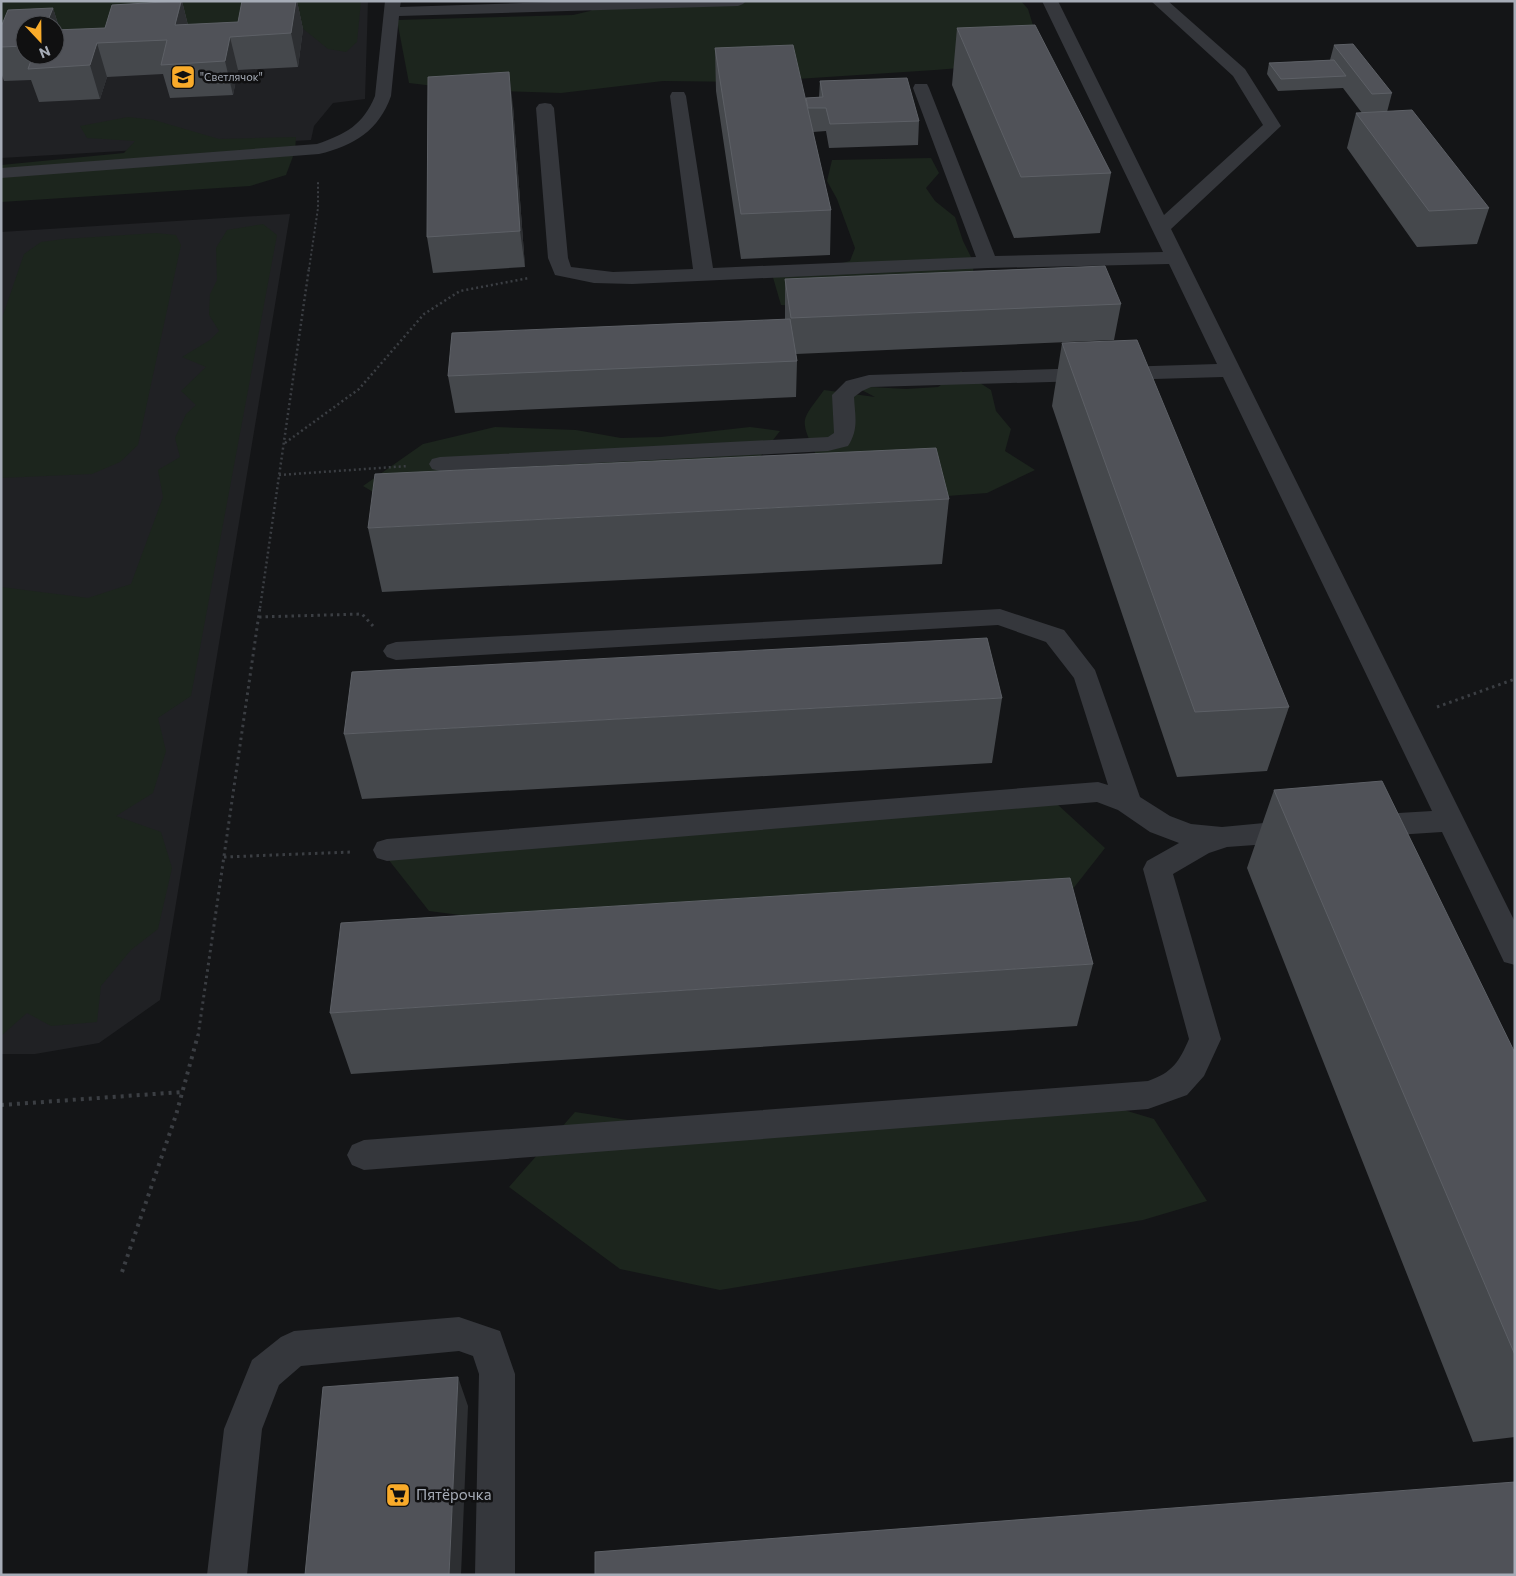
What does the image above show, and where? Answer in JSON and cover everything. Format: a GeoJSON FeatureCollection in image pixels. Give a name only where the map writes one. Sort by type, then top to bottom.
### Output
{"type":"FeatureCollection","features":[{"type":"Feature","properties":{"kind":"street"},"geometry":{"type":"LineString","coordinates":[[1,172],[319,150],[345,140],[367,126],[379,111],[383,96],[393,7],[738,1]]}},
{"type":"Feature","properties":{"kind":"street"},"geometry":{"type":"LineString","coordinates":[[1050,1],[1515,953]]}},
{"type":"Feature","properties":{"kind":"street"},"geometry":{"type":"LineString","coordinates":[[1159,1],[1239,73],[1272,126],[1161,228]]}},
{"type":"Feature","properties":{"kind":"street"},"geometry":{"type":"LineString","coordinates":[[921,88],[988,262]]}},
{"type":"Feature","properties":{"kind":"street"},"geometry":{"type":"LineString","coordinates":[[678,96],[704,274]]}},
{"type":"Feature","properties":{"kind":"street"},"geometry":{"type":"LineString","coordinates":[[545,108],[558,258],[562,271],[577,276],[604,278],[988,262],[1175,258]]}},
{"type":"Feature","properties":{"kind":"street"},"geometry":{"type":"LineString","coordinates":[[440,464],[828,444],[840,441],[845,433],[843,395],[854,386],[869,381],[1230,370]]}},
{"type":"Feature","properties":{"kind":"street"},"geometry":{"type":"LineString","coordinates":[[396,652],[1000,617],[1055,636],[1086,676],[1128,803]]}},
{"type":"Feature","properties":{"kind":"street"},"geometry":{"type":"LineString","coordinates":[[387,850],[1098,792],[1128,803],[1160,824],[1189,835],[1227,836],[1450,820]]}},
{"type":"Feature","properties":{"kind":"street"},"geometry":{"type":"LineString","coordinates":[[364,1155],[1148,1096],[1176,1085],[1192,1066],[1205,1039],[1157,869],[1199,845],[1227,836]]}},
{"type":"Feature","properties":{"kind":"street"},"geometry":{"type":"LineString","coordinates":[[227,1575],[243,1428],[265,1373],[294,1349],[459,1334],[487,1344],[496,1374],[495,1575]]}},
{"type":"Feature","properties":{"kind":"path"},"geometry":{"type":"LineString","coordinates":[[122,1272],[182,1092],[199,1032],[318,208],[319,150]]}},
{"type":"Feature","properties":{"kind":"path"},"geometry":{"type":"LineString","coordinates":[[284,444],[359,389],[424,314],[460,291],[562,271]]}},
{"type":"Feature","properties":{"kind":"path"},"geometry":{"type":"LineString","coordinates":[[279,475],[440,464]]}},
{"type":"Feature","properties":{"kind":"path"},"geometry":{"type":"LineString","coordinates":[[259,617],[362,614],[396,652]]}},
{"type":"Feature","properties":{"kind":"path"},"geometry":{"type":"LineString","coordinates":[[1401,720],[1515,679]]}},
{"type":"Feature","properties":{"kind":"path"},"geometry":{"type":"LineString","coordinates":[[224,857],[387,850]]}},
{"type":"Feature","properties":{"kind":"path"},"geometry":{"type":"LineString","coordinates":[[1,1105],[182,1092]]}},
{"type":"Feature","properties":{"kind":"shaded area","name":"\"Светлячок\""},"geometry":{"type":"Polygon","coordinates":[[[1,1],[368,1],[365,99],[333,103],[314,126],[311,140],[1,158],[1,1]]]}},
{"type":"Feature","properties":{"kind":"shaded area"},"geometry":{"type":"Polygon","coordinates":[[[1,1],[361,1],[357,42],[346,52],[328,49],[296,23],[65,36],[65,15],[15,15],[15,34],[1,46],[1,1]]]}},
{"type":"Feature","properties":{"kind":"shaded area"},"geometry":{"type":"Polygon","coordinates":[[[600,1],[1021,1],[1028,9],[1044,61],[749,82],[663,81],[561,93],[467,90],[409,83],[397,20],[573,15],[590,11],[600,5],[600,1]]]}},
{"type":"Feature","properties":{"kind":"shaded area"},"geometry":{"type":"Polygon","coordinates":[[[128,117],[154,120],[219,139],[296,137],[295,151],[286,175],[250,186],[1,202],[1,165],[124,153],[135,141],[87,138],[80,126],[128,117]]]}},
{"type":"Feature","properties":{"kind":"shaded area"},"geometry":{"type":"Polygon","coordinates":[[[931,158],[939,173],[926,188],[935,201],[955,217],[963,241],[974,263],[971,290],[823,307],[781,305],[772,274],[806,272],[850,261],[855,248],[837,199],[827,181],[832,160],[931,158]]]}},
{"type":"Feature","properties":{"kind":"shaded area"},"geometry":{"type":"Polygon","coordinates":[[[290,214],[160,1000],[99,1043],[35,1054],[1,1054],[1,232],[290,214]]]}},
{"type":"Feature","properties":{"kind":"shaded area"},"geometry":{"type":"Polygon","coordinates":[[[263,224],[277,235],[191,696],[158,718],[166,751],[153,793],[116,816],[161,832],[172,868],[158,929],[131,950],[101,986],[97,1022],[51,1026],[27,1013],[1,1036],[1,587],[88,598],[131,584],[163,497],[158,470],[180,457],[175,438],[186,414],[196,405],[181,391],[206,367],[182,357],[210,340],[219,331],[209,315],[210,294],[217,280],[216,248],[227,230],[263,224]]]}},
{"type":"Feature","properties":{"kind":"shaded area"},"geometry":{"type":"Polygon","coordinates":[[[156,233],[176,235],[181,245],[138,445],[120,462],[92,474],[1,478],[1,321],[24,254],[41,242],[156,233]]]}},
{"type":"Feature","properties":{"kind":"shaded area"},"geometry":{"type":"Polygon","coordinates":[[[961,371],[991,390],[996,411],[1011,429],[1005,451],[1035,470],[987,493],[921,498],[816,455],[807,433],[805,420],[824,390],[875,397],[854,386],[906,389],[938,387],[961,371]]]}},
{"type":"Feature","properties":{"kind":"shaded area"},"geometry":{"type":"Polygon","coordinates":[[[495,427],[576,430],[621,438],[661,437],[750,427],[780,431],[759,458],[400,508],[363,486],[423,444],[495,427]]]}},
{"type":"Feature","properties":{"kind":"shaded area"},"geometry":{"type":"Polygon","coordinates":[[[1057,804],[1105,848],[1065,899],[522,923],[429,911],[388,859],[1057,804]]]}},
{"type":"Feature","properties":{"kind":"shaded area"},"geometry":{"type":"Polygon","coordinates":[[[1074,1095],[1154,1119],[1207,1201],[1143,1220],[720,1290],[620,1269],[509,1187],[575,1112],[687,1129],[1074,1095]]]}},
{"type":"Feature","properties":{"kind":"building"},"geometry":{"type":"Polygon","coordinates":[[[181,1],[175,25],[238,22],[242,1],[296,1],[291,33],[230,37],[225,61],[161,65],[167,40],[97,43],[90,65],[28,69],[29,65],[65,65],[65,30],[105,28],[112,5],[181,1]]]}},
{"type":"Feature","properties":{"kind":"building"},"geometry":{"type":"Polygon","coordinates":[[[53,8],[50,15],[15,15],[15,46],[1,47],[1,27],[8,10],[53,8]]]}},
{"type":"Feature","properties":{"kind":"building"},"geometry":{"type":"Polygon","coordinates":[[[1035,25],[1111,173],[1021,177],[957,28],[1035,25]]]}},
{"type":"Feature","properties":{"kind":"building"},"geometry":{"type":"Polygon","coordinates":[[[1353,44],[1392,93],[1372,94],[1334,45],[1353,44]]]}},
{"type":"Feature","properties":{"kind":"building"},"geometry":{"type":"Polygon","coordinates":[[[793,45],[831,210],[741,214],[715,48],[793,45]]]}},
{"type":"Feature","properties":{"kind":"building"},"geometry":{"type":"Polygon","coordinates":[[[1334,60],[1346,76],[1281,79],[1269,63],[1334,60]]]}},
{"type":"Feature","properties":{"kind":"building"},"geometry":{"type":"Polygon","coordinates":[[[509,72],[520,231],[427,237],[428,77],[509,72]]]}},
{"type":"Feature","properties":{"kind":"building"},"geometry":{"type":"Polygon","coordinates":[[[907,78],[919,121],[830,124],[826,108],[808,108],[806,98],[823,97],[820,81],[907,78]]]}},
{"type":"Feature","properties":{"kind":"building"},"geometry":{"type":"Polygon","coordinates":[[[1412,110],[1489,208],[1429,211],[1356,113],[1412,110]]]}},
{"type":"Feature","properties":{"kind":"building"},"geometry":{"type":"Polygon","coordinates":[[[1105,266],[1121,304],[791,318],[785,279],[1105,266]]]}},
{"type":"Feature","properties":{"kind":"building"},"geometry":{"type":"Polygon","coordinates":[[[790,319],[797,361],[448,376],[452,333],[790,319]]]}},
{"type":"Feature","properties":{"kind":"building"},"geometry":{"type":"Polygon","coordinates":[[[1137,340],[1289,707],[1195,712],[1062,343],[1137,340]]]}},
{"type":"Feature","properties":{"kind":"building"},"geometry":{"type":"Polygon","coordinates":[[[936,448],[949,499],[368,528],[375,474],[936,448]]]}},
{"type":"Feature","properties":{"kind":"building"},"geometry":{"type":"Polygon","coordinates":[[[987,638],[1002,698],[344,734],[352,672],[987,638]]]}},
{"type":"Feature","properties":{"kind":"building"},"geometry":{"type":"Polygon","coordinates":[[[1382,781],[1515,1053],[1515,1355],[1274,790],[1382,781]]]}},
{"type":"Feature","properties":{"kind":"building"},"geometry":{"type":"Polygon","coordinates":[[[1070,878],[1093,964],[330,1013],[341,923],[1070,878]]]}},
{"type":"Feature","properties":{"kind":"building","name":"Пятёрочка"},"geometry":{"type":"Polygon","coordinates":[[[458,1377],[449,1575],[305,1575],[323,1387],[458,1377]]]}},
{"type":"Feature","properties":{"kind":"building"},"geometry":{"type":"Polygon","coordinates":[[[1515,1482],[1515,1575],[595,1575],[595,1552],[1515,1482]]]}},
{"type":"Feature","properties":{"kind":"place","name":"\"Светлячок\""},"geometry":{"type":"Point","coordinates":[183,77]}},
{"type":"Feature","properties":{"kind":"place","name":"Пятёрочка"},"geometry":{"type":"Point","coordinates":[398,1495]}}]}
